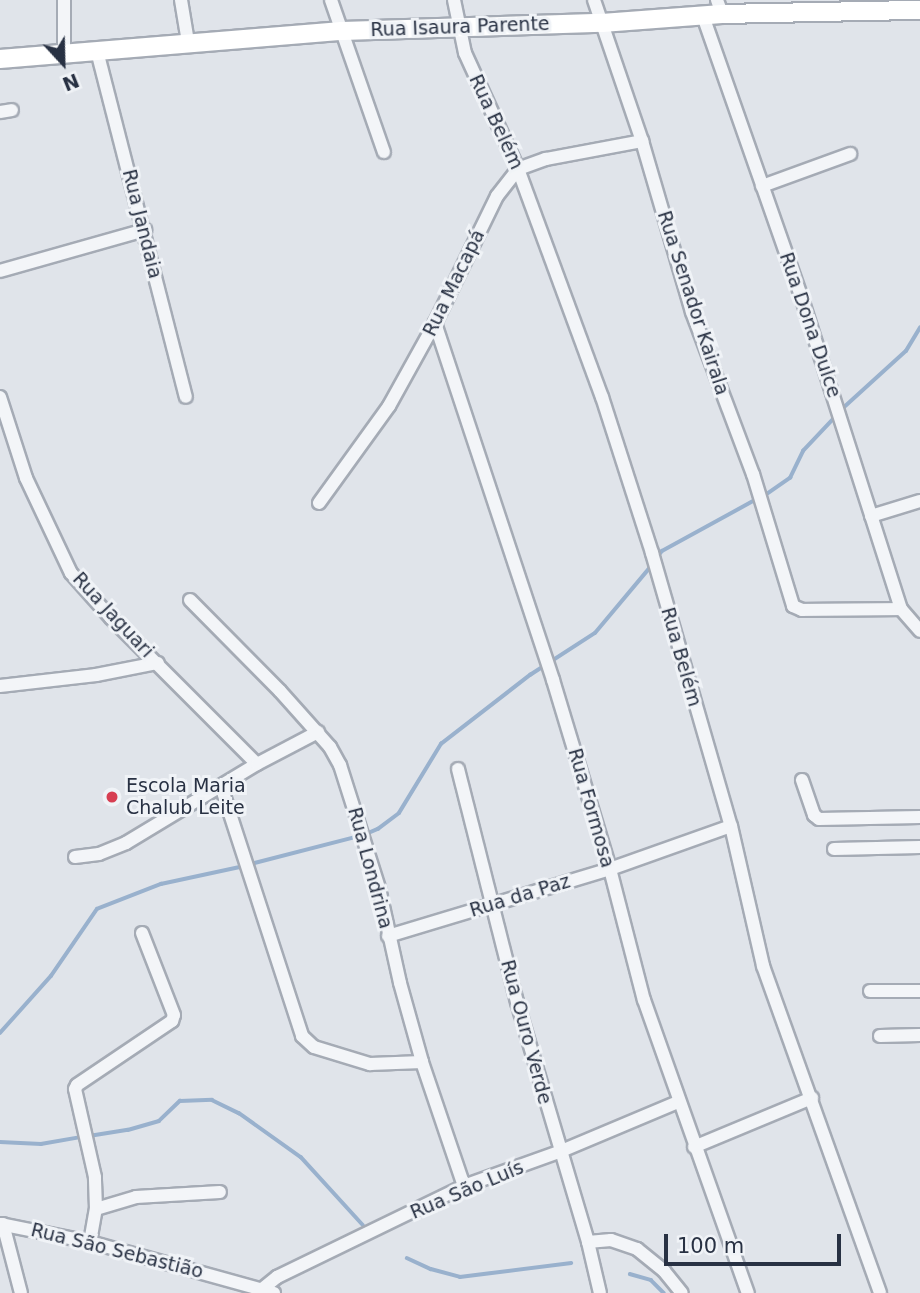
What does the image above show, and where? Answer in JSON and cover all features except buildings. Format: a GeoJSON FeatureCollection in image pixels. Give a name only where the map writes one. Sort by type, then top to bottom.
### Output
{"type":"FeatureCollection","features":[{"type":"Feature","properties":{"kind":"street"},"geometry":{"type":"LineString","coordinates":[[64,0],[64,51]]}},
{"type":"Feature","properties":{"kind":"street"},"geometry":{"type":"LineString","coordinates":[[181,0],[188,42]]}},
{"type":"Feature","properties":{"kind":"street"},"geometry":{"type":"LineString","coordinates":[[331,0],[384,152]]}},
{"type":"Feature","properties":{"kind":"street","name":"Rua Belém"},"geometry":{"type":"LineString","coordinates":[[454,0],[465,53],[518,169],[572,309],[662,587],[731,826],[764,966],[799,1073],[812,1098],[880,1293]]}},
{"type":"Feature","properties":{"kind":"street","name":"Rua Senador Kairala"},"geometry":{"type":"LineString","coordinates":[[594,0],[642,141],[692,312],[757,486],[793,606],[802,611],[901,609]]}},
{"type":"Feature","properties":{"kind":"street","name":"Rua Isaura Parente"},"geometry":{"type":"LineString","coordinates":[[0,59],[64,51],[97,51],[342,31],[602,23],[703,16],[720,7],[850,5],[920,10]]}},
{"type":"Feature","properties":{"kind":"street","name":"Rua Dona Dulce"},"geometry":{"type":"LineString","coordinates":[[703,16],[850,445],[901,609],[920,631]]}},
{"type":"Feature","properties":{"kind":"street","name":"Rua Jandaia"},"geometry":{"type":"LineString","coordinates":[[97,51],[186,397]]}},
{"type":"Feature","properties":{"kind":"street"},"geometry":{"type":"LineString","coordinates":[[518,169],[546,159],[642,141]]}},
{"type":"Feature","properties":{"kind":"street"},"geometry":{"type":"LineString","coordinates":[[762,186],[850,154]]}},
{"type":"Feature","properties":{"kind":"street","name":"Rua Macapá"},"geometry":{"type":"LineString","coordinates":[[319,503],[389,406],[435,323],[497,197],[518,169]]}},
{"type":"Feature","properties":{"kind":"street"},"geometry":{"type":"LineString","coordinates":[[0,271],[145,230]]}},
{"type":"Feature","properties":{"kind":"street","name":"Rua Formosa"},"geometry":{"type":"LineString","coordinates":[[435,323],[553,680],[610,869],[644,1000],[748,1293]]}},
{"type":"Feature","properties":{"kind":"street","name":"Rua Jaguari"},"geometry":{"type":"LineString","coordinates":[[0,397],[26,478],[71,573],[111,618],[257,764]]}},
{"type":"Feature","properties":{"kind":"street"},"geometry":{"type":"LineString","coordinates":[[871,516],[920,501]]}},
{"type":"Feature","properties":{"kind":"street","name":"Rua Londrina"},"geometry":{"type":"LineString","coordinates":[[190,600],[318,732],[340,765],[379,888],[388,936],[422,1062],[464,1186]]}},
{"type":"Feature","properties":{"kind":"street"},"geometry":{"type":"LineString","coordinates":[[0,686],[96,675],[158,663]]}},
{"type":"Feature","properties":{"kind":"street"},"geometry":{"type":"LineString","coordinates":[[75,857],[126,844],[257,764],[318,732]]}},
{"type":"Feature","properties":{"kind":"street","name":"Rua Ouro Verde"},"geometry":{"type":"LineString","coordinates":[[458,769],[492,905],[559,1152],[588,1242],[600,1293]]}},
{"type":"Feature","properties":{"kind":"street"},"geometry":{"type":"LineString","coordinates":[[802,780],[814,815],[819,819],[920,817]]}},
{"type":"Feature","properties":{"kind":"street"},"geometry":{"type":"LineString","coordinates":[[221,786],[296,1021],[307,1043],[330,1053],[370,1064],[422,1062]]}},
{"type":"Feature","properties":{"kind":"street","name":"Rua da Paz"},"geometry":{"type":"LineString","coordinates":[[388,936],[610,869],[731,826]]}},
{"type":"Feature","properties":{"kind":"street"},"geometry":{"type":"LineString","coordinates":[[834,849],[920,847]]}},
{"type":"Feature","properties":{"kind":"street"},"geometry":{"type":"LineString","coordinates":[[90,1242],[96,1209],[93,1159],[78,1103],[77,1085],[172,1021],[174,1009],[142,933]]}},
{"type":"Feature","properties":{"kind":"street"},"geometry":{"type":"LineString","coordinates":[[870,991],[920,991]]}},
{"type":"Feature","properties":{"kind":"street"},"geometry":{"type":"LineString","coordinates":[[880,1036],[920,1035]]}},
{"type":"Feature","properties":{"kind":"street"},"geometry":{"type":"LineString","coordinates":[[694,1147],[812,1098]]}},
{"type":"Feature","properties":{"kind":"street","name":"Rua São Luís"},"geometry":{"type":"LineString","coordinates":[[267,1291],[277,1277],[464,1186],[559,1152],[678,1102]]}},
{"type":"Feature","properties":{"kind":"street"},"geometry":{"type":"LineString","coordinates":[[96,1209],[136,1197],[220,1192]]}},
{"type":"Feature","properties":{"kind":"street"},"geometry":{"type":"LineString","coordinates":[[1,1224],[22,1293]]}},
{"type":"Feature","properties":{"kind":"street","name":"Rua São Sebastião"},"geometry":{"type":"LineString","coordinates":[[1,1224],[90,1242],[267,1291]]}},
{"type":"Feature","properties":{"kind":"street"},"geometry":{"type":"LineString","coordinates":[[588,1242],[611,1240],[637,1250],[664,1271],[682,1293]]}},
{"type":"Feature","properties":{"kind":"waterway"},"geometry":{"type":"LineString","coordinates":[[842,409],[906,351],[920,328]]}},
{"type":"Feature","properties":{"kind":"waterway"},"geometry":{"type":"LineString","coordinates":[[764,496],[790,478],[803,451],[837,415]]}},
{"type":"Feature","properties":{"kind":"waterway"},"geometry":{"type":"LineString","coordinates":[[658,556],[662,551],[757,499]]}},
{"type":"Feature","properties":{"kind":"waterway"},"geometry":{"type":"LineString","coordinates":[[366,834],[378,829],[399,813],[441,744],[530,675],[595,633],[652,565]]}},
{"type":"Feature","properties":{"kind":"waterway"},"geometry":{"type":"LineString","coordinates":[[251,864],[359,836]]}},
{"type":"Feature","properties":{"kind":"waterway"},"geometry":{"type":"LineString","coordinates":[[0,1033],[51,976],[97,909],[161,884],[244,866]]}},
{"type":"Feature","properties":{"kind":"waterway"},"geometry":{"type":"LineString","coordinates":[[89,1136],[128,1130],[159,1121],[180,1101],[212,1100],[239,1113],[301,1157],[363,1225]]}},
{"type":"Feature","properties":{"kind":"waterway"},"geometry":{"type":"LineString","coordinates":[[0,1142],[41,1144],[81,1137]]}},
{"type":"Feature","properties":{"kind":"waterway"},"geometry":{"type":"LineString","coordinates":[[407,1258],[431,1269],[460,1277],[571,1263]]}},
{"type":"Feature","properties":{"kind":"waterway"},"geometry":{"type":"LineString","coordinates":[[630,1274],[651,1280],[664,1293]]}},
{"type":"Feature","properties":{"kind":"place","name":"Escola Maria Chalub Leite"},"geometry":{"type":"Point","coordinates":[112,797]}}]}
